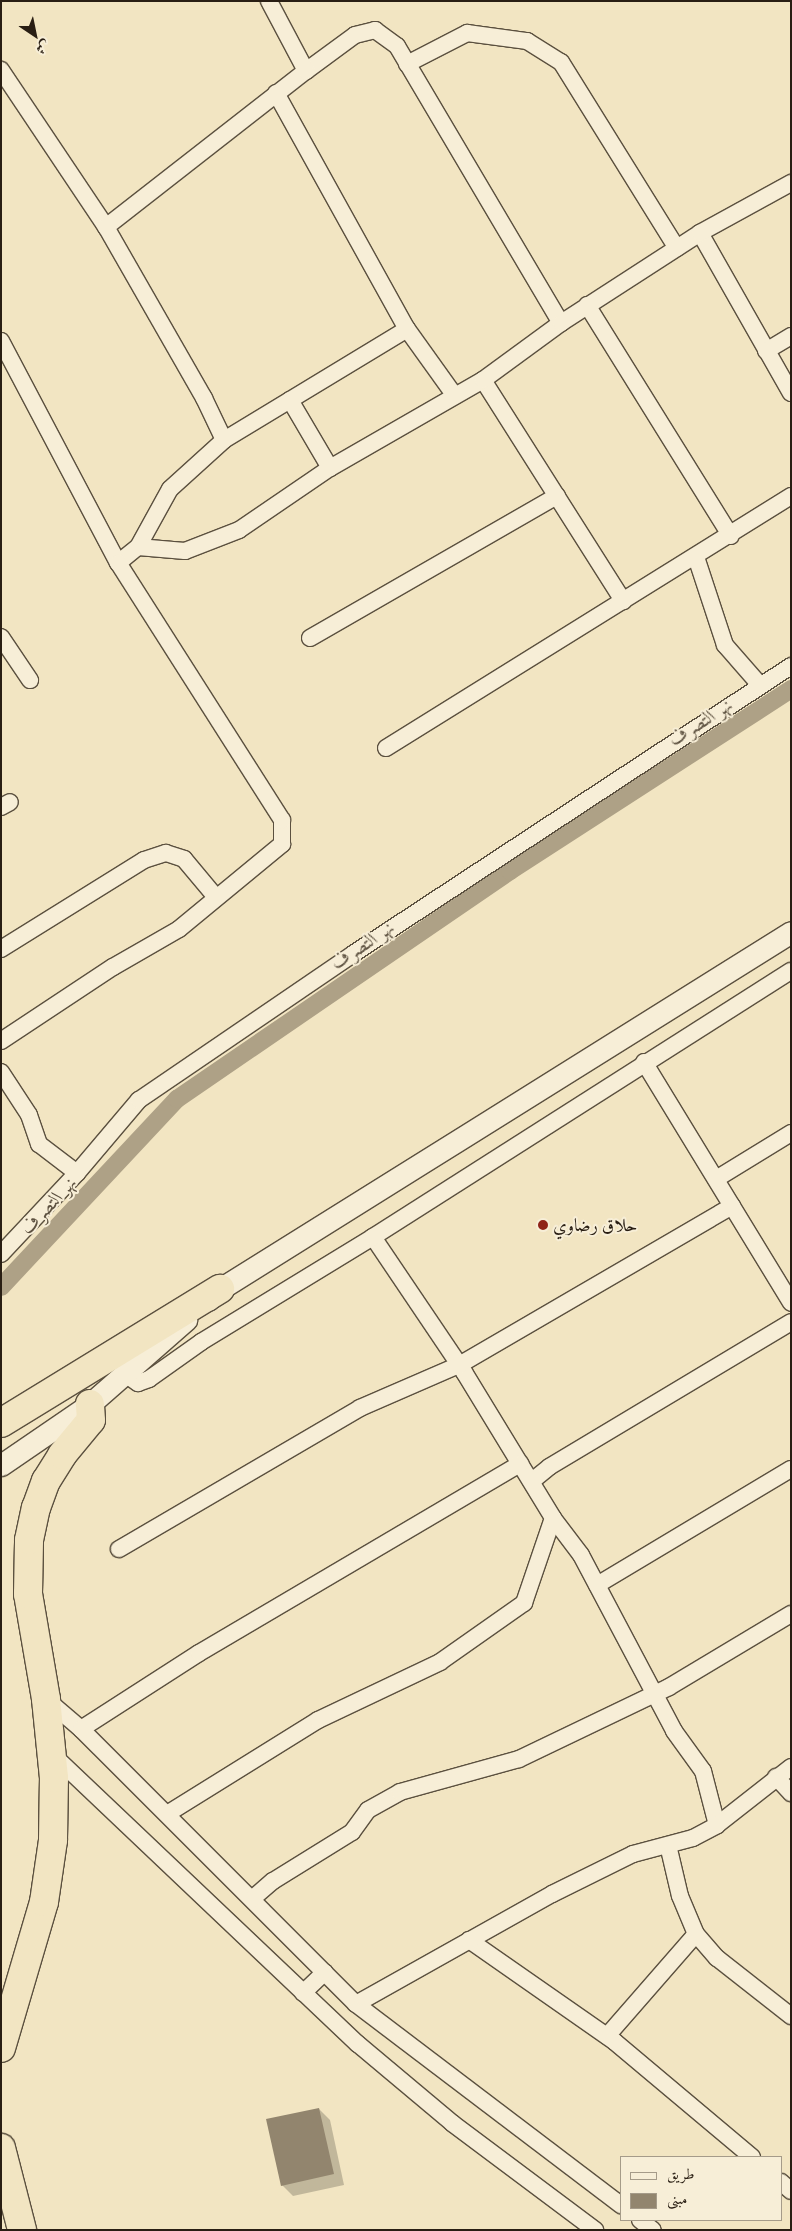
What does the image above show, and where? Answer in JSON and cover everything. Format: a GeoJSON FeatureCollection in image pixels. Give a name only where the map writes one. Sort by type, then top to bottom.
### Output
{"type":"FeatureCollection","features":[{"type":"Feature","properties":{"kind":"highway"},"geometry":{"type":"LineString","coordinates":[[1,1423],[220,1289]]}},
{"type":"Feature","properties":{"kind":"highway"},"geometry":{"type":"LineString","coordinates":[[1,2048],[44,1902],[53,1840],[54,1778],[46,1699],[28,1594],[29,1540],[36,1508],[46,1481],[62,1454],[91,1420],[90,1404]]}},
{"type":"Feature","properties":{"kind":"highway"},"geometry":{"type":"LineString","coordinates":[[1,2148],[22,2230]]}},
{"type":"Feature","properties":{"kind":"highway"},"geometry":{"type":"LineString","coordinates":[[1,2226],[4,2230]]}},
{"type":"Feature","properties":{"kind":"street"},"geometry":{"type":"LineString","coordinates":[[269,1],[306,71]]}},
{"type":"Feature","properties":{"kind":"street"},"geometry":{"type":"LineString","coordinates":[[106,227],[276,93],[354,35],[375,30],[397,46],[561,323]]}},
{"type":"Feature","properties":{"kind":"street"},"geometry":{"type":"LineString","coordinates":[[407,64],[467,33],[527,40],[561,62],[677,248]]}},
{"type":"Feature","properties":{"kind":"street"},"geometry":{"type":"LineString","coordinates":[[1,70],[106,227],[204,398],[224,440]]}},
{"type":"Feature","properties":{"kind":"street"},"geometry":{"type":"LineString","coordinates":[[276,93],[407,329],[455,396]]}},
{"type":"Feature","properties":{"kind":"street"},"geometry":{"type":"LineString","coordinates":[[138,547],[185,551],[239,530],[330,468],[483,380],[561,323],[700,233],[791,183]]}},
{"type":"Feature","properties":{"kind":"street"},"geometry":{"type":"LineString","coordinates":[[700,233],[791,393]]}},
{"type":"Feature","properties":{"kind":"street"},"geometry":{"type":"LineString","coordinates":[[588,305],[731,536]]}},
{"type":"Feature","properties":{"kind":"street"},"geometry":{"type":"LineString","coordinates":[[118,563],[138,547],[170,489],[224,440],[407,329]]}},
{"type":"Feature","properties":{"kind":"street"},"geometry":{"type":"LineString","coordinates":[[766,350],[791,336]]}},
{"type":"Feature","properties":{"kind":"street"},"geometry":{"type":"LineString","coordinates":[[1,1041],[113,967],[179,929],[215,896],[282,844],[282,820],[118,563],[2,346]]}},
{"type":"Feature","properties":{"kind":"street"},"geometry":{"type":"LineString","coordinates":[[483,380],[623,601]]}},
{"type":"Feature","properties":{"kind":"street"},"geometry":{"type":"LineString","coordinates":[[290,400],[330,468]]}},
{"type":"Feature","properties":{"kind":"street"},"geometry":{"type":"LineString","coordinates":[[310,638],[557,496]]}},
{"type":"Feature","properties":{"kind":"street"},"geometry":{"type":"LineString","coordinates":[[386,748],[731,536],[791,496]]}},
{"type":"Feature","properties":{"kind":"street"},"geometry":{"type":"LineString","coordinates":[[696,557],[725,645],[760,686]]}},
{"type":"Feature","properties":{"kind":"street"},"geometry":{"type":"LineString","coordinates":[[1,637],[30,680]]}},
{"type":"Feature","properties":{"kind":"street"},"geometry":{"type":"LineString","coordinates":[[1,1254],[77,1173],[139,1100],[362,948],[791,666]]}},
{"type":"Feature","properties":{"kind":"street"},"geometry":{"type":"LineString","coordinates":[[1,949],[144,860],[166,853],[184,859],[215,896]]}},
{"type":"Feature","properties":{"kind":"street"},"geometry":{"type":"LineString","coordinates":[[1,1465],[90,1404],[220,1289],[791,932]]}},
{"type":"Feature","properties":{"kind":"street"},"geometry":{"type":"LineString","coordinates":[[125,1374],[138,1383],[149,1379],[201,1342],[373,1237],[644,1062],[791,971]]}},
{"type":"Feature","properties":{"kind":"street"},"geometry":{"type":"LineString","coordinates":[[644,1062],[788,1293]]}},
{"type":"Feature","properties":{"kind":"street"},"geometry":{"type":"LineString","coordinates":[[1,1072],[29,1115],[39,1144],[77,1173]]}},
{"type":"Feature","properties":{"kind":"street"},"geometry":{"type":"LineString","coordinates":[[716,1179],[791,1133]]}},
{"type":"Feature","properties":{"kind":"street"},"geometry":{"type":"LineString","coordinates":[[119,1549],[360,1408],[459,1365],[732,1206]]}},
{"type":"Feature","properties":{"kind":"street"},"geometry":{"type":"LineString","coordinates":[[373,1237],[459,1365],[553,1518],[581,1555],[608,1610],[674,1731],[703,1771],[717,1825]]}},
{"type":"Feature","properties":{"kind":"street"},"geometry":{"type":"LineString","coordinates":[[532,1481],[549,1467],[791,1322]]}},
{"type":"Feature","properties":{"kind":"street"},"geometry":{"type":"LineString","coordinates":[[81,1729],[199,1653],[520,1464]]}},
{"type":"Feature","properties":{"kind":"street"},"geometry":{"type":"LineString","coordinates":[[597,1585],[791,1469]]}},
{"type":"Feature","properties":{"kind":"street"},"geometry":{"type":"LineString","coordinates":[[167,1814],[318,1720],[440,1662],[524,1603],[553,1518]]}},
{"type":"Feature","properties":{"kind":"street"},"geometry":{"type":"LineString","coordinates":[[252,1899],[274,1881],[352,1832],[368,1810],[400,1792],[519,1759],[654,1695],[791,1614]]}},
{"type":"Feature","properties":{"kind":"street"},"geometry":{"type":"LineString","coordinates":[[46,1699],[81,1729],[356,2004],[620,2204]]}},
{"type":"Feature","properties":{"kind":"street"},"geometry":{"type":"LineString","coordinates":[[50,1751],[303,1993],[404,2085],[595,2230]]}},
{"type":"Feature","properties":{"kind":"street"},"geometry":{"type":"LineString","coordinates":[[356,2004],[469,1940],[633,1854],[693,1838],[717,1825],[791,1767]]}},
{"type":"Feature","properties":{"kind":"street"},"geometry":{"type":"LineString","coordinates":[[776,1777],[791,1793]]}},
{"type":"Feature","properties":{"kind":"street"},"geometry":{"type":"LineString","coordinates":[[668,1845],[680,1896],[696,1934],[717,1958],[791,2016]]}},
{"type":"Feature","properties":{"kind":"street"},"geometry":{"type":"LineString","coordinates":[[607,2036],[696,1934]]}},
{"type":"Feature","properties":{"kind":"street"},"geometry":{"type":"LineString","coordinates":[[469,1940],[607,2036],[751,2156]]}},
{"type":"Feature","properties":{"kind":"street"},"geometry":{"type":"LineString","coordinates":[[303,1993],[325,1972]]}},
{"type":"Feature","properties":{"kind":"street"},"geometry":{"type":"LineString","coordinates":[[641,2221],[653,2230]]}},
{"type":"Feature","properties":{"kind":"building"},"geometry":{"type":"Polygon","coordinates":[[[319,2108],[334,2174],[281,2186],[266,2119],[319,2108]]]}},
{"type":"Feature","properties":{"kind":"waterway","name":"نهر التصرف"},"geometry":{"type":"LineString","coordinates":[[1,1287],[177,1099],[510,871],[791,689]]}},
{"type":"Feature","properties":{"kind":"place","name":"حلاق رضاوي"},"geometry":{"type":"Point","coordinates":[543,1225]}}]}
